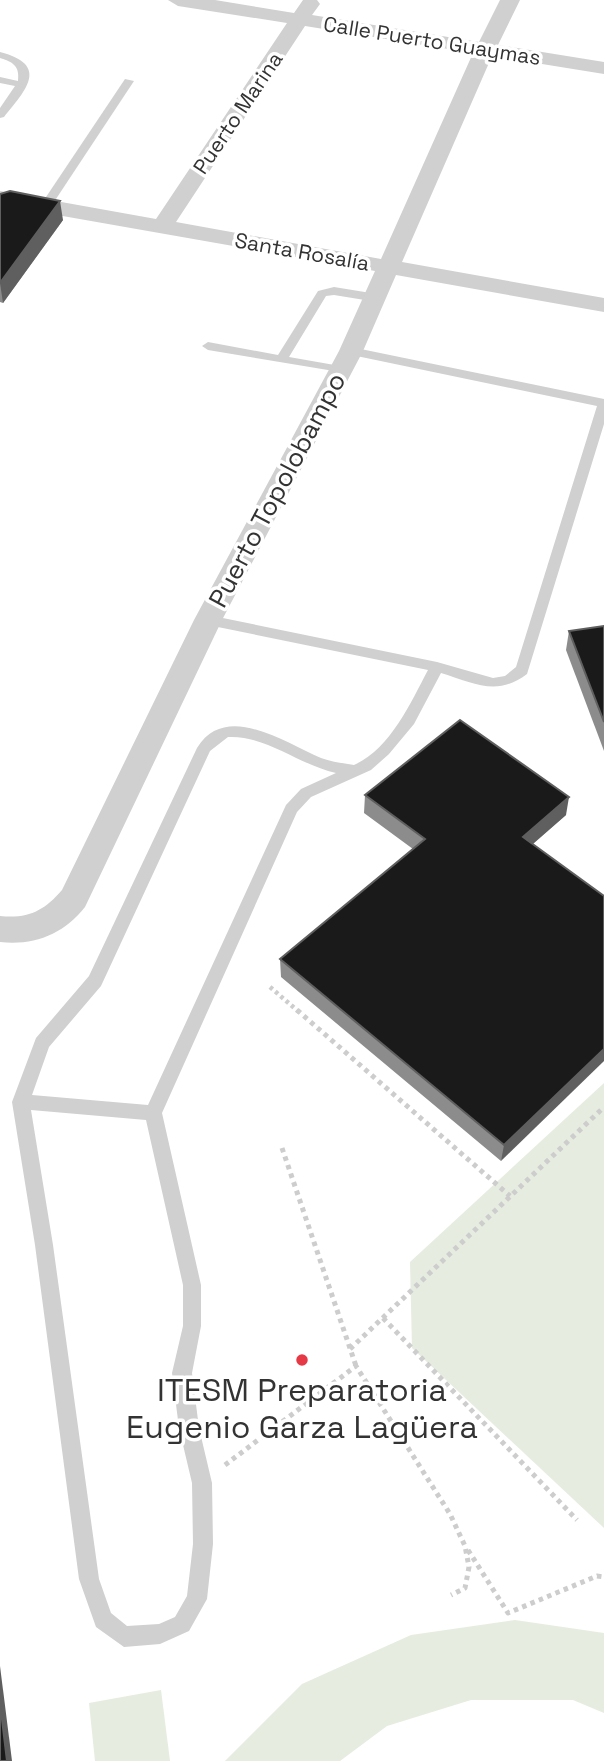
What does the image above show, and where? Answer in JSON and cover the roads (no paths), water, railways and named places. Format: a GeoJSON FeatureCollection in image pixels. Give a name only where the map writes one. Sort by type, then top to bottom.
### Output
{"type":"FeatureCollection","features":[{"type":"Feature","properties":{"kind":"street","name":"Calle Puerto Guaymas"},"geometry":{"type":"LineString","coordinates":[[178,0],[604,68]]}},
{"type":"Feature","properties":{"kind":"street","name":"Puerto Marina"},"geometry":{"type":"LineString","coordinates":[[162,226],[313,0]]}},
{"type":"Feature","properties":{"kind":"street","name":"Puerto Topolobampo"},"geometry":{"type":"LineString","coordinates":[[0,929],[21,932],[42,925],[62,915],[74,898],[208,620],[347,360],[377,298],[485,50],[510,0]]}},
{"type":"Feature","properties":{"kind":"street","name":"Santa Rosalía"},"geometry":{"type":"LineString","coordinates":[[0,198],[604,305]]}},
{"type":"Feature","properties":{"kind":"lane"},"geometry":{"type":"LineString","coordinates":[[0,55],[10,58],[23,68],[26,75],[24,85],[0,116]]}},
{"type":"Feature","properties":{"kind":"lane"},"geometry":{"type":"LineString","coordinates":[[0,80],[24,85]]}},
{"type":"Feature","properties":{"kind":"lane"},"geometry":{"type":"LineString","coordinates":[[46,206],[129,81]]}},
{"type":"Feature","properties":{"kind":"lane"},"geometry":{"type":"LineString","coordinates":[[282,359],[322,293],[334,291],[377,298]]}},
{"type":"Feature","properties":{"kind":"lane"},"geometry":{"type":"LineString","coordinates":[[208,346],[282,359],[347,360],[604,403],[522,670],[509,680],[493,683],[437,667],[208,620]]}},
{"type":"Feature","properties":{"kind":"lane"},"geometry":{"type":"LineString","coordinates":[[354,771],[324,765],[289,749],[237,732],[226,732],[214,738],[204,748],[95,981],[42,1043],[22,1102],[89,1579],[103,1620],[124,1637],[160,1634],[181,1624],[197,1600],[203,1544],[202,1483],[189,1428],[182,1373],[192,1326],[192,1284],[153,1113],[291,809],[306,793],[366,766],[384,750],[409,720],[437,667]]}},
{"type":"Feature","properties":{"kind":"lane"},"geometry":{"type":"LineString","coordinates":[[22,1102],[153,1113]]}},
{"type":"Feature","properties":{"kind":"place","name":"ITESM Preparatoria Eugenio Garza Lagüera"},"geometry":{"type":"Point","coordinates":[302,1360]}}]}
